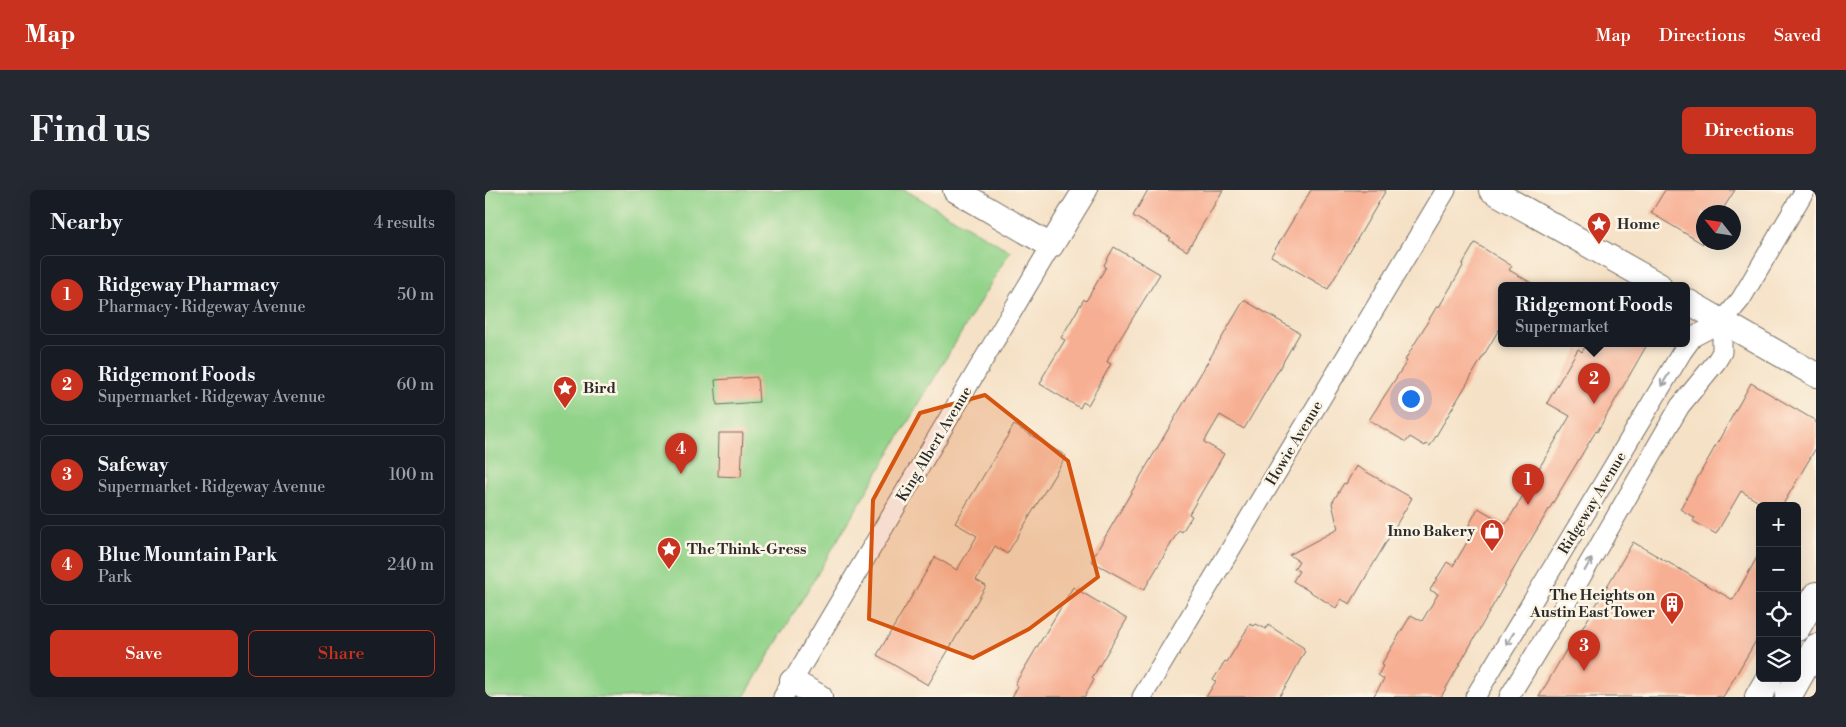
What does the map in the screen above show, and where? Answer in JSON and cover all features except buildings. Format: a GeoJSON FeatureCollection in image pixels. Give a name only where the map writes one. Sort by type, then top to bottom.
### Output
{"type":"FeatureCollection","features":[{"type":"Feature","properties":{"kind":"main road"},"geometry":{"type":"LineString","coordinates":[[1801,621],[1816,595]]}},
{"type":"Feature","properties":{"kind":"main road"},"geometry":{"type":"LineString","coordinates":[[1788,697],[1816,647]]}},
{"type":"Feature","properties":{"kind":"main road"},"geometry":{"type":"LineString","coordinates":[[1758,697],[1767,682]]}},
{"type":"Feature","properties":{"kind":"street"},"geometry":{"type":"LineString","coordinates":[[955,190],[1051,246]]}},
{"type":"Feature","properties":{"kind":"street","name":"King Albert Avenue"},"geometry":{"type":"LineString","coordinates":[[787,689],[1085,190]]}},
{"type":"Feature","properties":{"kind":"street","name":"Howie Avenue"},"geometry":{"type":"LineString","coordinates":[[1142,697],[1446,190]]}},
{"type":"Feature","properties":{"kind":"street"},"geometry":{"type":"LineString","coordinates":[[1491,190],[1654,282]]}},
{"type":"Feature","properties":{"kind":"street","name":"Ridgeway Avenue"},"geometry":{"type":"LineString","coordinates":[[1690,341],[1693,337],[1722,322],[1741,299],[1805,190]]}},
{"type":"Feature","properties":{"kind":"street"},"geometry":{"type":"LineString","coordinates":[[1690,303],[1816,375]]}},
{"type":"Feature","properties":{"kind":"street","name":"Ridgeway Avenue"},"geometry":{"type":"LineString","coordinates":[[1509,697],[1566,604],[1680,406],[1717,362],[1723,352],[1722,322]]}},
{"type":"Feature","properties":{"kind":"street","name":"Ridgeway Avenue"},"geometry":{"type":"LineString","coordinates":[[1475,697],[1686,347]]}},
{"type":"Feature","properties":{"kind":"street"},"geometry":{"type":"LineString","coordinates":[[787,689],[820,697]]}},
{"type":"Feature","properties":{"kind":"highlighted area"},"geometry":{"type":"Polygon","coordinates":[[[985,395],[1068,461],[1098,577],[1029,629],[973,658],[869,619],[873,500],[920,413],[985,395]]]}},
{"type":"Feature","properties":{"kind":"green space"},"geometry":{"type":"Polygon","coordinates":[[[485,190],[905,190],[1010,251],[744,697],[485,697],[485,190]]]}},
{"type":"Feature","properties":{"kind":"place","name":"Home"},"geometry":{"type":"Point","coordinates":[1599,245]}},
{"type":"Feature","properties":{"kind":"place","name":"Ridgemont Foods"},"geometry":{"type":"Point","coordinates":[1594,404]}},
{"type":"Feature","properties":{"kind":"place","name":"Bird"},"geometry":{"type":"Point","coordinates":[565,409]}},
{"type":"Feature","properties":{"kind":"place","name":"Blue Mountain Park"},"geometry":{"type":"Point","coordinates":[681,474]}},
{"type":"Feature","properties":{"kind":"place","name":"Ridgeway Pharmacy"},"geometry":{"type":"Point","coordinates":[1528,505]}},
{"type":"Feature","properties":{"kind":"place","name":"Inno Bakery"},"geometry":{"type":"Point","coordinates":[1492,552]}},
{"type":"Feature","properties":{"kind":"place","name":"The Think-Gress"},"geometry":{"type":"Point","coordinates":[669,570]}},
{"type":"Feature","properties":{"kind":"place","name":"The Heights on Austin East Tower"},"geometry":{"type":"Point","coordinates":[1672,625]}},
{"type":"Feature","properties":{"kind":"place","name":"Safeway"},"geometry":{"type":"Point","coordinates":[1584,671]}}]}
